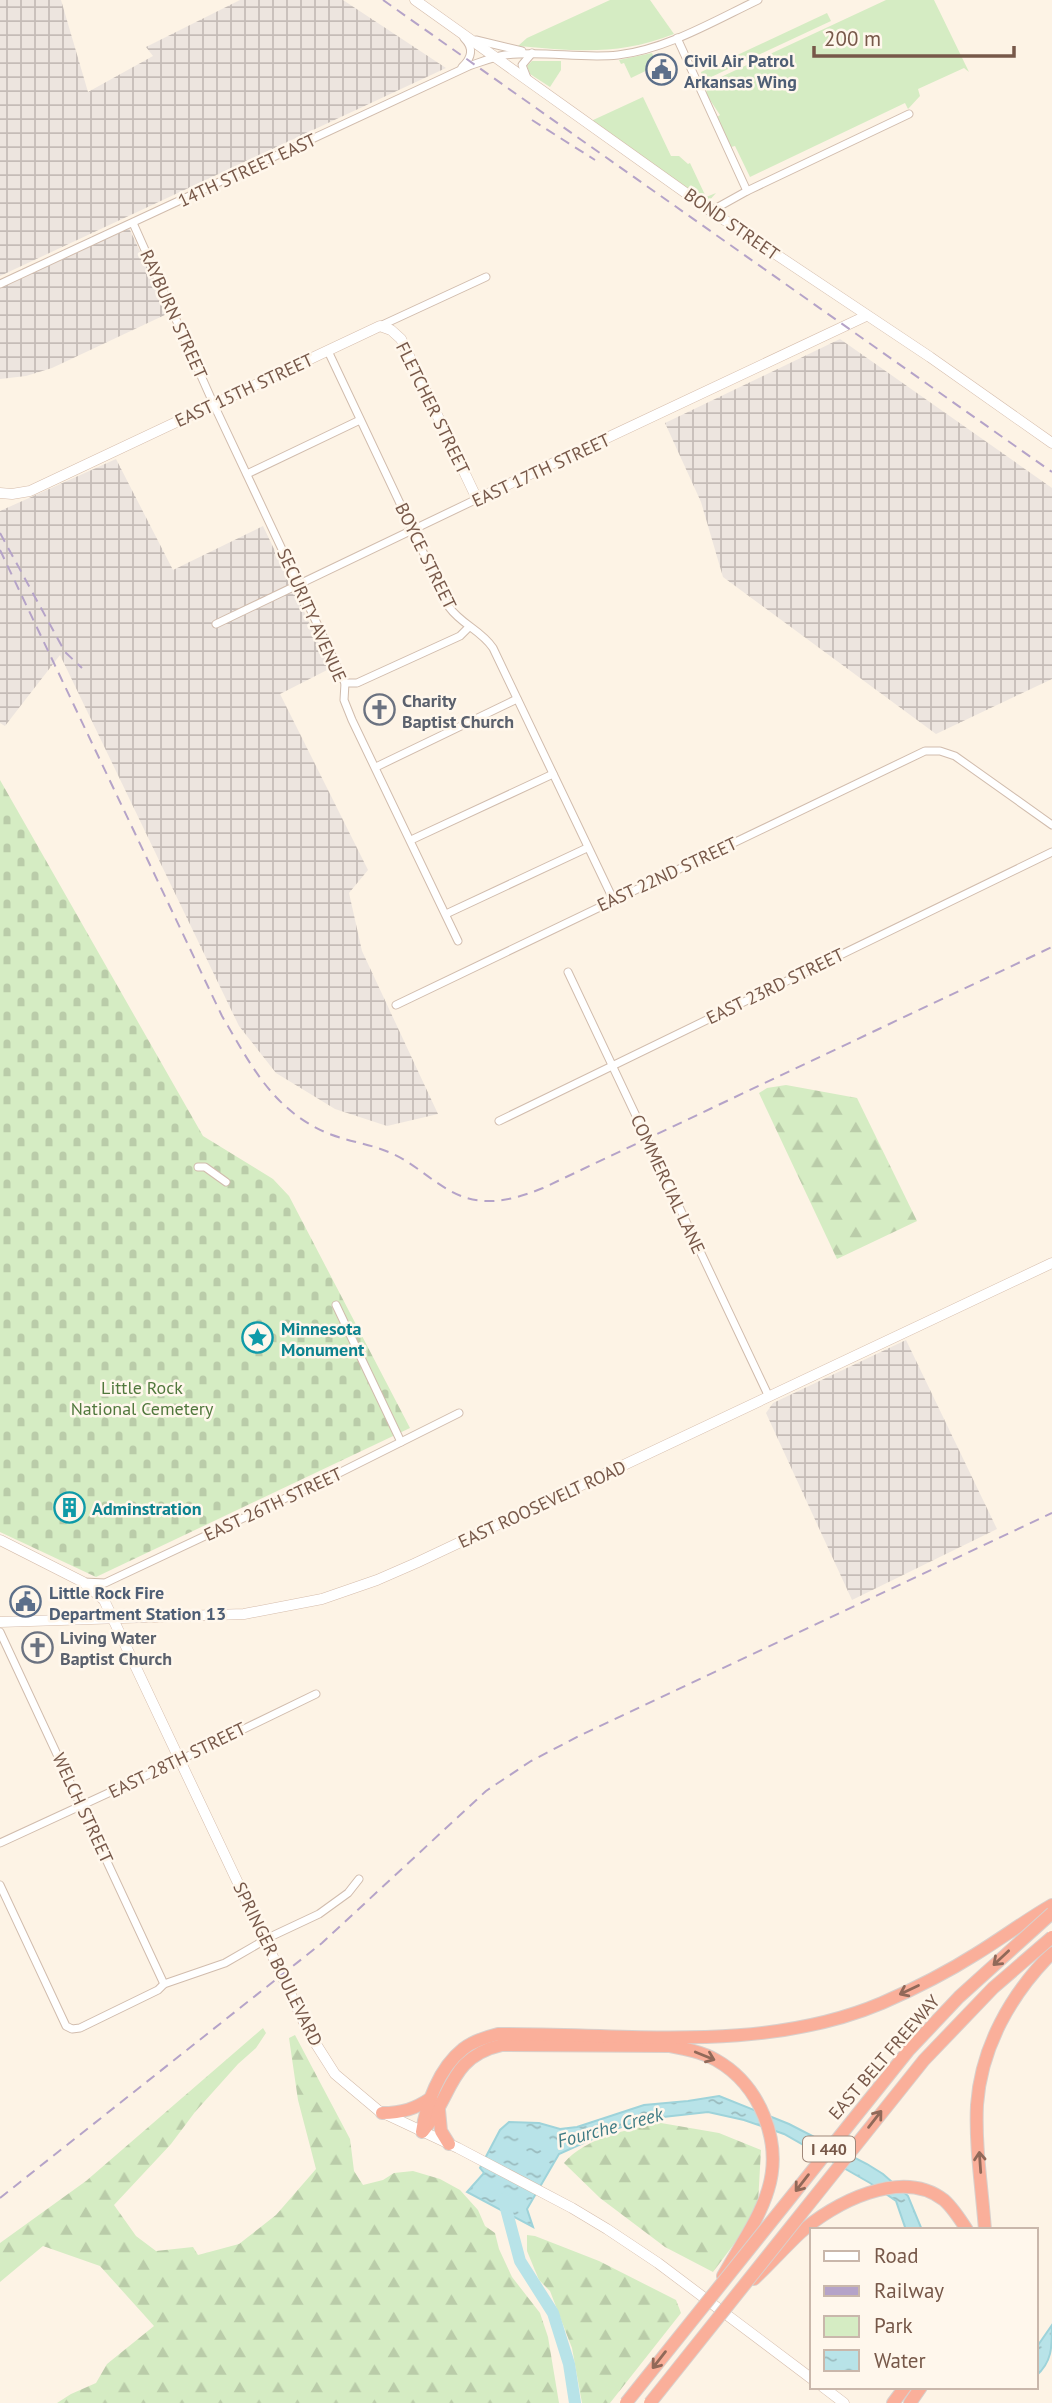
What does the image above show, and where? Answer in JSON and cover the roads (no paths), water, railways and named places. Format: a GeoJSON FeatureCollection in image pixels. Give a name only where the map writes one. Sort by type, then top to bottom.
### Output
{"type":"FeatureCollection","features":[{"type":"Feature","properties":{"kind":"highway"},"geometry":{"type":"LineString","coordinates":[[454,2146],[441,2131],[435,2104],[446,2068],[498,2034],[699,2037],[792,2029],[836,2019],[942,1975],[1052,1905]]}},
{"type":"Feature","properties":{"kind":"highway","name":"EAST BELT FREEWAY"},"geometry":{"type":"LineString","coordinates":[[626,2403],[908,2051],[959,1997],[1052,1913]]}},
{"type":"Feature","properties":{"kind":"highway","name":"EAST BELT FREEWAY"},"geometry":{"type":"LineString","coordinates":[[650,2403],[931,2051],[1019,1964],[1052,1937]]}},
{"type":"Feature","properties":{"kind":"highway"},"geometry":{"type":"LineString","coordinates":[[985,2228],[977,2123],[982,2072],[1007,2009],[1037,1968],[1052,1953]]}},
{"type":"Feature","properties":{"kind":"highway"},"geometry":{"type":"LineString","coordinates":[[467,2053],[502,2045],[670,2046],[697,2052],[717,2061],[737,2075],[754,2096],[764,2115],[772,2143],[773,2164],[768,2190],[716,2288]]}},
{"type":"Feature","properties":{"kind":"highway"},"geometry":{"type":"LineString","coordinates":[[382,2113],[409,2111],[435,2104]]}},
{"type":"Feature","properties":{"kind":"highway"},"geometry":{"type":"LineString","coordinates":[[422,2132],[425,2110],[435,2104]]}},
{"type":"Feature","properties":{"kind":"highway"},"geometry":{"type":"LineString","coordinates":[[731,2301],[801,2232],[867,2192],[895,2187],[921,2189],[943,2199],[966,2228]]}},
{"type":"Feature","properties":{"kind":"highway"},"geometry":{"type":"LineString","coordinates":[[909,2403],[920,2389]]}},
{"type":"Feature","properties":{"kind":"main road","name":"BOND STREET"},"geometry":{"type":"LineString","coordinates":[[415,0],[711,211],[930,357],[1052,443]]}},
{"type":"Feature","properties":{"kind":"main road","name":"EAST 17TH STREET"},"geometry":{"type":"LineString","coordinates":[[477,499],[866,316]]}},
{"type":"Feature","properties":{"kind":"main road","name":"EAST 15TH STREET"},"geometry":{"type":"LineString","coordinates":[[0,493],[30,492],[380,326]]}},
{"type":"Feature","properties":{"kind":"main road","name":"FLETCHER STREET"},"geometry":{"type":"LineString","coordinates":[[380,326],[391,330],[401,340],[477,499]]}},
{"type":"Feature","properties":{"kind":"main road","name":"EAST ROOSEVELT ROAD"},"geometry":{"type":"LineString","coordinates":[[0,1622],[244,1614],[300,1605],[347,1591],[416,1563],[1052,1263]]}},
{"type":"Feature","properties":{"kind":"main road","name":"SPRINGER BOULEVARD"},"geometry":{"type":"LineString","coordinates":[[0,1539],[83,1582],[98,1593],[113,1618],[309,2033],[329,2066],[349,2087],[382,2113],[454,2146],[572,2208],[640,2251],[810,2378]]}},
{"type":"Feature","properties":{"kind":"main road"},"geometry":{"type":"LineString","coordinates":[[826,2389],[844,2403]]}},
{"type":"Feature","properties":{"kind":"street"},"geometry":{"type":"LineString","coordinates":[[456,31],[481,42],[532,53],[589,57],[621,55],[677,38],[758,0]]}},
{"type":"Feature","properties":{"kind":"street"},"geometry":{"type":"LineString","coordinates":[[452,74],[466,64],[471,51],[468,42],[456,31]]}},
{"type":"Feature","properties":{"kind":"street"},"geometry":{"type":"LineString","coordinates":[[677,38],[747,191]]}},
{"type":"Feature","properties":{"kind":"street"},"geometry":{"type":"LineString","coordinates":[[529,82],[522,65],[532,53]]}},
{"type":"Feature","properties":{"kind":"street","name":"14TH STREET EAST"},"geometry":{"type":"LineString","coordinates":[[0,284],[452,74],[495,58],[532,53]]}},
{"type":"Feature","properties":{"kind":"street"},"geometry":{"type":"LineString","coordinates":[[711,211],[747,191],[909,114]]}},
{"type":"Feature","properties":{"kind":"street","name":"RAYBURN STREET"},"geometry":{"type":"LineString","coordinates":[[133,223],[214,405]]}},
{"type":"Feature","properties":{"kind":"street","name":"EAST 15TH STREET"},"geometry":{"type":"LineString","coordinates":[[380,326],[486,277]]}},
{"type":"Feature","properties":{"kind":"street","name":"BOYCE STREET"},"geometry":{"type":"LineString","coordinates":[[328,351],[449,607],[469,627],[487,639],[613,899]]}},
{"type":"Feature","properties":{"kind":"street","name":"SECURITY AVENUE"},"geometry":{"type":"LineString","coordinates":[[214,405],[345,683],[344,700],[458,941]]}},
{"type":"Feature","properties":{"kind":"street"},"geometry":{"type":"LineString","coordinates":[[247,474],[360,420]]}},
{"type":"Feature","properties":{"kind":"street","name":"EAST 17TH STREET"},"geometry":{"type":"LineString","coordinates":[[216,624],[477,499]]}},
{"type":"Feature","properties":{"kind":"street"},"geometry":{"type":"LineString","coordinates":[[345,683],[357,683],[460,636],[469,627]]}},
{"type":"Feature","properties":{"kind":"street"},"geometry":{"type":"LineString","coordinates":[[376,767],[517,699]]}},
{"type":"Feature","properties":{"kind":"street","name":"EAST 22ND STREET"},"geometry":{"type":"LineString","coordinates":[[396,1005],[918,753],[940,751],[955,756],[1052,825]]}},
{"type":"Feature","properties":{"kind":"street"},"geometry":{"type":"LineString","coordinates":[[411,840],[554,774]]}},
{"type":"Feature","properties":{"kind":"street"},"geometry":{"type":"LineString","coordinates":[[446,914],[587,848]]}},
{"type":"Feature","properties":{"kind":"street","name":"EAST 23RD STREET"},"geometry":{"type":"LineString","coordinates":[[499,1121],[1052,852]]}},
{"type":"Feature","properties":{"kind":"street","name":"COMMERCIAL LANE"},"geometry":{"type":"LineString","coordinates":[[568,972],[769,1397]]}},
{"type":"Feature","properties":{"kind":"street"},"geometry":{"type":"LineString","coordinates":[[198,1167],[208,1168],[226,1182]]}},
{"type":"Feature","properties":{"kind":"street"},"geometry":{"type":"LineString","coordinates":[[336,1306],[401,1442]]}},
{"type":"Feature","properties":{"kind":"street","name":"EAST 26TH STREET"},"geometry":{"type":"LineString","coordinates":[[83,1582],[105,1583],[401,1442],[458,1412]]}},
{"type":"Feature","properties":{"kind":"street","name":"WELCH STREET"},"geometry":{"type":"LineString","coordinates":[[0,1634],[164,1984]]}},
{"type":"Feature","properties":{"kind":"street","name":"EAST 28TH STREET"},"geometry":{"type":"LineString","coordinates":[[0,1843],[316,1694]]}},
{"type":"Feature","properties":{"kind":"street"},"geometry":{"type":"LineString","coordinates":[[0,1885],[66,2026],[70,2029],[80,2028],[158,1990],[164,1984],[225,1963],[319,1914],[344,1896],[359,1879]]}},
{"type":"Feature","properties":{"kind":"water"},"geometry":{"type":"Polygon","coordinates":[[[719,2096],[789,2124],[867,2164],[908,2196],[921,2228],[905,2228],[896,2201],[784,2134],[744,2120],[708,2112],[645,2119],[559,2154],[527,2209],[533,2227],[467,2192],[484,2173],[480,2168],[500,2130],[509,2122],[539,2123],[560,2129],[577,2127],[644,2105],[719,2096]]]}},
{"type":"Feature","properties":{"kind":"water"},"geometry":{"type":"Polygon","coordinates":[[[1052,2325],[1050,2354],[1038,2374],[1038,2345],[1052,2325]]]}},
{"type":"Feature","properties":{"kind":"waterway","name":"Fourche Creek"},"geometry":{"type":"LineString","coordinates":[[506,2198],[504,2201],[520,2261],[553,2313],[569,2364],[575,2403]]}},
{"type":"Feature","properties":{"kind":"railway"},"geometry":{"type":"LineString","coordinates":[[383,0],[1052,472]]}},
{"type":"Feature","properties":{"kind":"railway"},"geometry":{"type":"LineString","coordinates":[[532,120],[595,160]]}},
{"type":"Feature","properties":{"kind":"railway"},"geometry":{"type":"LineString","coordinates":[[0,533],[65,652],[82,668]]}},
{"type":"Feature","properties":{"kind":"railway"},"geometry":{"type":"LineString","coordinates":[[0,550],[222,1016],[253,1068],[277,1098],[308,1123],[335,1136],[393,1154],[459,1195],[495,1201],[543,1188],[1052,947]]}},
{"type":"Feature","properties":{"kind":"railway"},"geometry":{"type":"LineString","coordinates":[[0,2198],[322,1943],[486,1791],[531,1761],[1052,1513]]}},
{"type":"Feature","properties":{"kind":"place","name":"Civil Air Patrol Arkansas Wing"},"geometry":{"type":"Point","coordinates":[661,70]}},
{"type":"Feature","properties":{"kind":"place","name":"Charity Baptist Church"},"geometry":{"type":"Point","coordinates":[379,710]}},
{"type":"Feature","properties":{"kind":"place","name":"Minnesota Monument"},"geometry":{"type":"Point","coordinates":[258,1338]}},
{"type":"Feature","properties":{"kind":"place","name":"Adminstration"},"geometry":{"type":"Point","coordinates":[69,1508]}},
{"type":"Feature","properties":{"kind":"place","name":"Little Rock Fire Department Station 13"},"geometry":{"type":"Point","coordinates":[26,1602]}},
{"type":"Feature","properties":{"kind":"place","name":"Living Water Baptist Church"},"geometry":{"type":"Point","coordinates":[37,1647]}},
{"type":"Feature","properties":{"kind":"park label","name":"Little Rock National Cemetery"},"geometry":{"type":"Point","coordinates":[142,1397]}}]}
